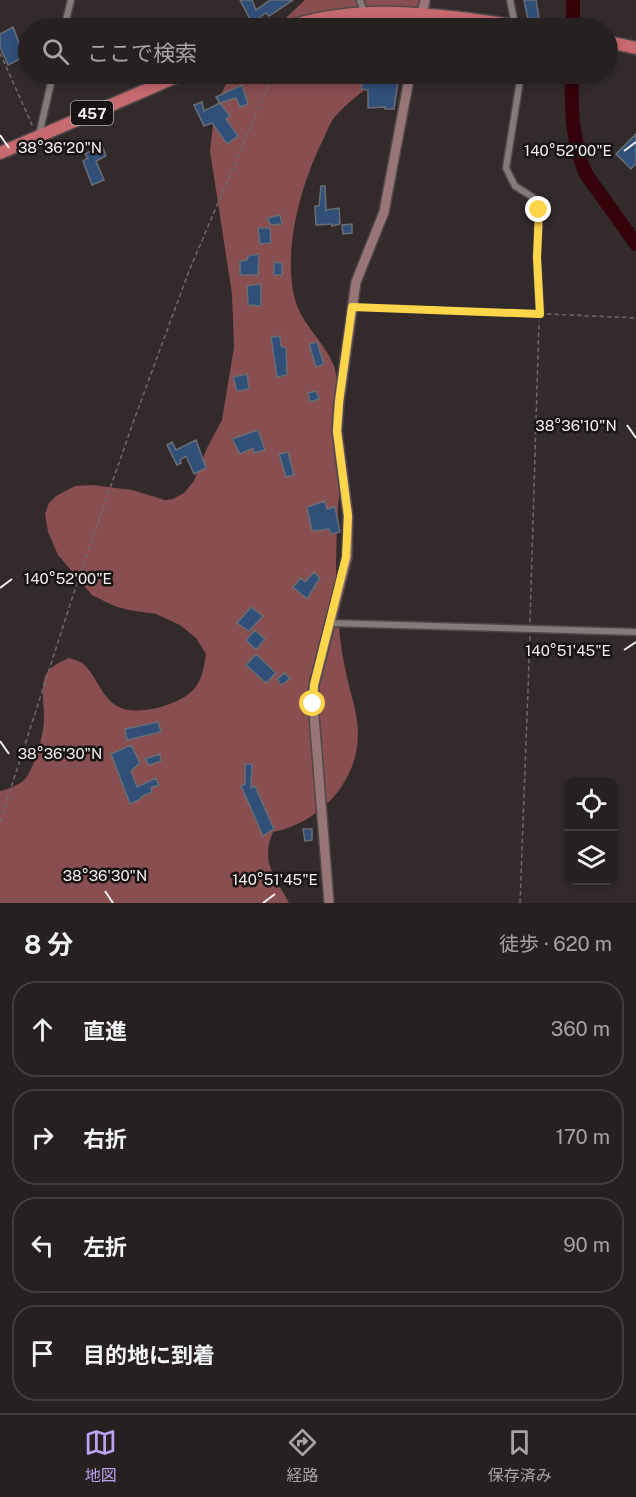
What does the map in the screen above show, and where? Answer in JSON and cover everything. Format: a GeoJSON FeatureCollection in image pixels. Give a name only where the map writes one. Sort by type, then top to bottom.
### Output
{"type":"FeatureCollection","features":[{"type":"Feature","properties":{"kind":"highway"},"geometry":{"type":"LineString","coordinates":[[320,18],[362,6],[450,18]]}},
{"type":"Feature","properties":{"kind":"highway"},"geometry":{"type":"LineString","coordinates":[[618,44],[636,48]]}},
{"type":"Feature","properties":{"kind":"highway","name":"457"},"geometry":{"type":"LineString","coordinates":[[0,153],[159,84]]}},
{"type":"Feature","properties":{"kind":"street"},"geometry":{"type":"LineString","coordinates":[[66,18],[71,0]]}},
{"type":"Feature","properties":{"kind":"street"},"geometry":{"type":"LineString","coordinates":[[420,18],[425,0]]}},
{"type":"Feature","properties":{"kind":"street"},"geometry":{"type":"LineString","coordinates":[[510,0],[513,18]]}},
{"type":"Feature","properties":{"kind":"street"},"geometry":{"type":"LineString","coordinates":[[39,135],[51,84]]}},
{"type":"Feature","properties":{"kind":"street"},"geometry":{"type":"LineString","coordinates":[[329,903],[313,704],[314,685],[346,557],[348,538],[348,516],[337,431],[339,402],[356,282],[384,212],[408,84]]}},
{"type":"Feature","properties":{"kind":"street"},"geometry":{"type":"LineString","coordinates":[[519,84],[506,168],[515,186],[534,198],[539,210],[537,258],[540,314]]}},
{"type":"Feature","properties":{"kind":"street"},"geometry":{"type":"LineString","coordinates":[[328,623],[636,632]]}},
{"type":"Feature","properties":{"kind":"path"},"geometry":{"type":"LineString","coordinates":[[0,53],[29,122],[39,135]]}},
{"type":"Feature","properties":{"kind":"path"},"geometry":{"type":"LineString","coordinates":[[0,822],[78,580],[134,420],[189,271],[269,84]]}},
{"type":"Feature","properties":{"kind":"path"},"geometry":{"type":"LineString","coordinates":[[352,307],[636,318]]}},
{"type":"Feature","properties":{"kind":"path"},"geometry":{"type":"LineString","coordinates":[[520,903],[540,314]]}},
{"type":"Feature","properties":{"kind":"shaded area"},"geometry":{"type":"Polygon","coordinates":[[[305,0],[431,0],[428,18],[286,18],[305,0]]]}},
{"type":"Feature","properties":{"kind":"shaded area"},"geometry":{"type":"Polygon","coordinates":[[[226,84],[373,84],[352,100],[331,122],[301,198],[295,222],[291,267],[298,308],[331,358],[339,394],[343,440],[336,546],[336,583],[343,660],[358,726],[355,757],[350,771],[335,796],[300,823],[273,832],[269,843],[269,861],[274,877],[289,903],[0,903],[0,791],[23,781],[32,767],[42,735],[43,688],[49,670],[69,658],[82,663],[111,702],[125,709],[136,710],[160,707],[183,698],[197,685],[202,674],[206,654],[196,638],[180,625],[156,614],[114,606],[92,595],[58,555],[48,532],[45,514],[49,503],[56,496],[75,486],[92,485],[132,490],[165,500],[173,499],[184,493],[194,481],[207,448],[222,420],[234,347],[232,294],[210,151],[215,109],[226,84]]]}},
{"type":"Feature","properties":{"kind":"building"},"geometry":{"type":"Polygon","coordinates":[[[240,0],[252,0],[256,10],[270,0],[293,0],[269,16],[266,13],[259,18],[249,18],[240,0]]]}},
{"type":"Feature","properties":{"kind":"building"},"geometry":{"type":"Polygon","coordinates":[[[524,0],[536,0],[539,18],[528,18],[524,0]]]}},
{"type":"Feature","properties":{"kind":"building"},"geometry":{"type":"Polygon","coordinates":[[[13,27],[18,40],[18,60],[8,65],[0,47],[0,34],[13,27]]]}},
{"type":"Feature","properties":{"kind":"building"},"geometry":{"type":"Polygon","coordinates":[[[363,84],[398,84],[394,109],[368,108],[368,90],[361,89],[363,84]]]}},
{"type":"Feature","properties":{"kind":"building"},"geometry":{"type":"Polygon","coordinates":[[[242,85],[248,104],[240,107],[236,98],[220,103],[216,97],[242,85]]]}},
{"type":"Feature","properties":{"kind":"building"},"geometry":{"type":"Polygon","coordinates":[[[202,102],[204,111],[220,103],[230,116],[226,119],[238,136],[227,144],[212,123],[204,126],[194,105],[202,102]]]}},
{"type":"Feature","properties":{"kind":"building"},"geometry":{"type":"Polygon","coordinates":[[[636,134],[636,163],[631,169],[616,154],[636,134]]]}},
{"type":"Feature","properties":{"kind":"building"},"geometry":{"type":"Polygon","coordinates":[[[102,145],[106,156],[96,161],[104,180],[92,185],[83,161],[88,158],[85,154],[102,145]]]}},
{"type":"Feature","properties":{"kind":"building"},"geometry":{"type":"Polygon","coordinates":[[[321,186],[325,186],[326,210],[339,208],[340,224],[316,225],[315,206],[319,206],[321,186]]]}},
{"type":"Feature","properties":{"kind":"building"},"geometry":{"type":"Polygon","coordinates":[[[280,215],[282,224],[271,225],[267,218],[280,215]]]}},
{"type":"Feature","properties":{"kind":"building"},"geometry":{"type":"Polygon","coordinates":[[[352,224],[352,233],[343,234],[342,225],[352,224]]]}},
{"type":"Feature","properties":{"kind":"building"},"geometry":{"type":"Polygon","coordinates":[[[258,228],[270,228],[271,243],[260,244],[258,228]]]}},
{"type":"Feature","properties":{"kind":"building"},"geometry":{"type":"Polygon","coordinates":[[[259,254],[258,275],[240,275],[240,261],[247,260],[248,256],[259,254]]]}},
{"type":"Feature","properties":{"kind":"building"},"geometry":{"type":"Polygon","coordinates":[[[274,262],[282,263],[282,275],[274,275],[274,262]]]}},
{"type":"Feature","properties":{"kind":"building"},"geometry":{"type":"Polygon","coordinates":[[[261,284],[261,306],[248,305],[247,286],[261,284]]]}},
{"type":"Feature","properties":{"kind":"building"},"geometry":{"type":"Polygon","coordinates":[[[280,336],[281,346],[286,348],[287,375],[277,377],[271,337],[280,336]]]}},
{"type":"Feature","properties":{"kind":"building"},"geometry":{"type":"Polygon","coordinates":[[[317,342],[324,364],[316,367],[309,344],[317,342]]]}},
{"type":"Feature","properties":{"kind":"building"},"geometry":{"type":"Polygon","coordinates":[[[247,374],[249,389],[237,391],[233,377],[247,374]]]}},
{"type":"Feature","properties":{"kind":"building"},"geometry":{"type":"Polygon","coordinates":[[[316,391],[319,399],[310,402],[308,393],[316,391]]]}},
{"type":"Feature","properties":{"kind":"building"},"geometry":{"type":"Polygon","coordinates":[[[258,430],[265,450],[254,453],[253,448],[240,454],[232,439],[258,430]]]}},
{"type":"Feature","properties":{"kind":"building"},"geometry":{"type":"Polygon","coordinates":[[[196,440],[206,468],[194,474],[186,456],[177,465],[167,445],[172,442],[176,450],[196,440]]]}},
{"type":"Feature","properties":{"kind":"building"},"geometry":{"type":"Polygon","coordinates":[[[288,452],[294,475],[286,477],[279,454],[288,452]]]}},
{"type":"Feature","properties":{"kind":"building"},"geometry":{"type":"Polygon","coordinates":[[[325,501],[327,509],[335,507],[340,532],[331,534],[329,529],[312,531],[307,507],[325,501]]]}},
{"type":"Feature","properties":{"kind":"building"},"geometry":{"type":"Polygon","coordinates":[[[314,572],[320,578],[307,599],[293,587],[301,578],[305,582],[314,572]]]}},
{"type":"Feature","properties":{"kind":"building"},"geometry":{"type":"Polygon","coordinates":[[[251,607],[263,616],[249,631],[237,623],[251,607]]]}},
{"type":"Feature","properties":{"kind":"building"},"geometry":{"type":"Polygon","coordinates":[[[255,630],[265,639],[256,650],[246,640],[255,630]]]}},
{"type":"Feature","properties":{"kind":"building"},"geometry":{"type":"Polygon","coordinates":[[[256,654],[276,673],[266,683],[246,665],[256,654]]]}},
{"type":"Feature","properties":{"kind":"building"},"geometry":{"type":"Polygon","coordinates":[[[285,673],[290,679],[281,685],[277,679],[285,673]]]}},
{"type":"Feature","properties":{"kind":"building"},"geometry":{"type":"Polygon","coordinates":[[[158,722],[161,732],[127,740],[125,729],[158,722]]]}},
{"type":"Feature","properties":{"kind":"building"},"geometry":{"type":"Polygon","coordinates":[[[131,745],[140,763],[131,771],[137,787],[156,778],[159,785],[151,788],[152,792],[130,804],[111,754],[131,745]]]}},
{"type":"Feature","properties":{"kind":"building"},"geometry":{"type":"Polygon","coordinates":[[[160,754],[161,761],[149,765],[145,759],[160,754]]]}},
{"type":"Feature","properties":{"kind":"building"},"geometry":{"type":"Polygon","coordinates":[[[245,764],[252,764],[251,788],[255,786],[274,829],[263,836],[241,786],[245,784],[245,764]]]}},
{"type":"Feature","properties":{"kind":"building"},"geometry":{"type":"Polygon","coordinates":[[[303,829],[312,829],[312,840],[305,841],[303,829]]]}},
{"type":"Feature","properties":{"kind":"waterway"},"geometry":{"type":"LineString","coordinates":[[573,0],[573,18]]}},
{"type":"Feature","properties":{"kind":"waterway"},"geometry":{"type":"LineString","coordinates":[[572,84],[573,125],[581,162],[586,174],[636,244]]}},
{"type":"Feature","properties":{"kind":"route"},"geometry":{"type":"LineString","coordinates":[[313,704],[314,685],[346,557],[348,538],[348,516],[337,431],[352,307],[540,314],[537,258],[539,210]]}}]}
